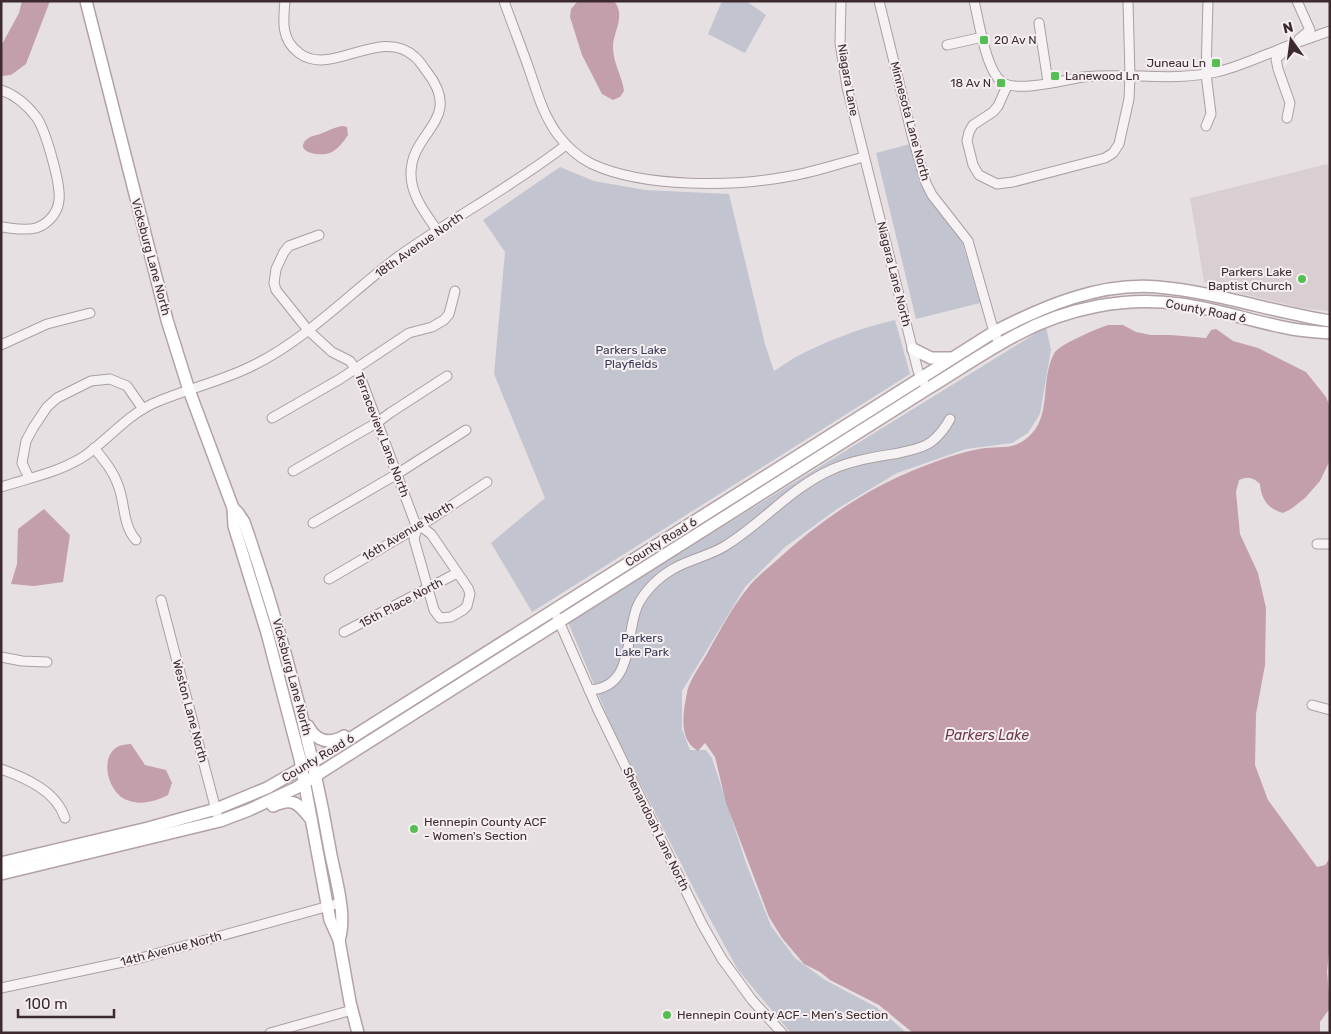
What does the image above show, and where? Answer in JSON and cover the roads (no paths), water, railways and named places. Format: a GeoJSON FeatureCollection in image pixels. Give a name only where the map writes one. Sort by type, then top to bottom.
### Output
{"type":"FeatureCollection","features":[{"type":"Feature","properties":{"kind":"main road","name":"Vicksburg Lane North"},"geometry":{"type":"LineString","coordinates":[[86,1],[167,320],[189,390],[233,508],[234,526],[267,633],[302,768],[332,925],[339,940],[358,1033]]}},
{"type":"Feature","properties":{"kind":"main road","name":"County Road 6"},"geometry":{"type":"LineString","coordinates":[[1,863],[155,826],[216,809],[267,788],[554,610],[921,377],[994,332],[1024,316],[1070,298],[1133,287],[1157,287],[1195,292],[1330,321]]}},
{"type":"Feature","properties":{"kind":"main road","name":"County Road 6"},"geometry":{"type":"LineString","coordinates":[[1,874],[182,832],[222,821],[270,801],[316,776],[927,390],[1018,334],[1050,319],[1105,305],[1153,301],[1181,304],[1292,329],[1330,333]]}},
{"type":"Feature","properties":{"kind":"main road"},"geometry":{"type":"LineString","coordinates":[[913,349],[932,358],[952,358]]}},
{"type":"Feature","properties":{"kind":"main road","name":"Vicksburg Lane North"},"geometry":{"type":"LineString","coordinates":[[233,508],[244,522],[278,624],[301,709],[313,761],[340,903],[342,926],[339,940]]}},
{"type":"Feature","properties":{"kind":"main road"},"geometry":{"type":"LineString","coordinates":[[301,709],[313,734],[327,742],[338,740],[381,712],[398,708]]}},
{"type":"Feature","properties":{"kind":"main road"},"geometry":{"type":"LineString","coordinates":[[222,821],[242,819],[286,801],[294,802],[300,806],[312,820]]}},
{"type":"Feature","properties":{"kind":"street"},"geometry":{"type":"LineString","coordinates":[[285,1],[283,25],[285,34],[288,42],[301,56],[319,60],[379,47],[394,47],[405,50],[415,56],[436,83],[439,93],[438,115],[415,153],[410,172],[417,199],[437,230]]}},
{"type":"Feature","properties":{"kind":"street"},"geometry":{"type":"LineString","coordinates":[[504,1],[549,122],[566,145],[578,155],[605,169],[663,181],[724,184],[786,177],[864,158]]}},
{"type":"Feature","properties":{"kind":"street","name":"Niagara Lane"},"geometry":{"type":"LineString","coordinates":[[842,1],[841,56],[864,158]]}},
{"type":"Feature","properties":{"kind":"street","name":"Minnesota Lane North"},"geometry":{"type":"LineString","coordinates":[[879,1],[913,139],[926,183],[932,195],[968,241],[994,332],[1000,345]]}},
{"type":"Feature","properties":{"kind":"street"},"geometry":{"type":"LineString","coordinates":[[974,1],[993,73],[998,80],[1007,86],[1026,86],[1100,76],[1206,74],[1235,67],[1293,44],[1330,32]]}},
{"type":"Feature","properties":{"kind":"street"},"geometry":{"type":"LineString","coordinates":[[1007,86],[998,106],[993,112],[974,125],[969,132],[967,141],[973,165],[986,180],[997,184],[1013,182],[1105,158],[1113,153],[1119,144],[1129,99],[1128,1]]}},
{"type":"Feature","properties":{"kind":"street"},"geometry":{"type":"LineString","coordinates":[[1206,126],[1211,114],[1206,74],[1208,1]]}},
{"type":"Feature","properties":{"kind":"street"},"geometry":{"type":"LineString","coordinates":[[1287,118],[1290,102],[1276,59],[1310,30],[1298,1]]}},
{"type":"Feature","properties":{"kind":"street"},"geometry":{"type":"LineString","coordinates":[[1039,23],[1048,82]]}},
{"type":"Feature","properties":{"kind":"street"},"geometry":{"type":"LineString","coordinates":[[947,46],[983,37]]}},
{"type":"Feature","properties":{"kind":"street"},"geometry":{"type":"LineString","coordinates":[[1,90],[18,98],[29,108],[44,131],[59,198],[50,220],[36,228],[1,227]]}},
{"type":"Feature","properties":{"kind":"street","name":"18th Avenue North"},"geometry":{"type":"LineString","coordinates":[[1,487],[75,461],[143,409],[230,376],[278,352],[308,330],[359,287],[437,230],[512,184],[566,145]]}},
{"type":"Feature","properties":{"kind":"street","name":"Niagara Lane North"},"geometry":{"type":"LineString","coordinates":[[864,158],[913,349],[927,390]]}},
{"type":"Feature","properties":{"kind":"street","name":"Terraceview Lane North"},"geometry":{"type":"LineString","coordinates":[[319,235],[289,246],[284,252],[274,276],[276,290],[308,330],[324,345],[350,361],[356,368],[417,528],[414,539],[428,589]]}},
{"type":"Feature","properties":{"kind":"street"},"geometry":{"type":"LineString","coordinates":[[272,418],[325,388],[409,333],[432,327],[444,320],[452,306],[455,291]]}},
{"type":"Feature","properties":{"kind":"street"},"geometry":{"type":"LineString","coordinates":[[1,345],[47,324],[90,313]]}},
{"type":"Feature","properties":{"kind":"street"},"geometry":{"type":"LineString","coordinates":[[293,471],[378,422],[447,376]]}},
{"type":"Feature","properties":{"kind":"street"},"geometry":{"type":"LineString","coordinates":[[29,478],[22,463],[26,441],[32,428],[47,407],[57,398],[91,381],[110,379],[126,386],[143,409]]}},
{"type":"Feature","properties":{"kind":"street"},"geometry":{"type":"LineString","coordinates":[[589,690],[604,687],[620,674],[626,661],[632,623],[638,606],[646,592],[659,579],[673,569],[725,546],[816,477],[854,462],[917,449],[930,443],[943,430],[950,419]]}},
{"type":"Feature","properties":{"kind":"street"},"geometry":{"type":"LineString","coordinates":[[312,523],[398,474],[466,430]]}},
{"type":"Feature","properties":{"kind":"street"},"geometry":{"type":"LineString","coordinates":[[94,448],[113,473],[119,487],[128,528],[136,540]]}},
{"type":"Feature","properties":{"kind":"street","name":"16th Avenue North"},"geometry":{"type":"LineString","coordinates":[[329,579],[417,528],[486,482]]}},
{"type":"Feature","properties":{"kind":"street"},"geometry":{"type":"LineString","coordinates":[[417,528],[428,530],[457,573],[470,594],[467,606],[451,617],[440,618],[434,610],[428,589]]}},
{"type":"Feature","properties":{"kind":"street"},"geometry":{"type":"LineString","coordinates":[[1317,544],[1330,544]]}},
{"type":"Feature","properties":{"kind":"street","name":"15th Place North"},"geometry":{"type":"LineString","coordinates":[[344,632],[457,573]]}},
{"type":"Feature","properties":{"kind":"street","name":"Weston Lane North"},"geometry":{"type":"LineString","coordinates":[[161,600],[216,809],[222,821]]}},
{"type":"Feature","properties":{"kind":"street","name":"Shenandoah Lane North"},"geometry":{"type":"LineString","coordinates":[[554,610],[589,690],[702,924],[722,959],[752,1000],[782,1033]]}},
{"type":"Feature","properties":{"kind":"street"},"geometry":{"type":"LineString","coordinates":[[1,657],[22,661],[47,662]]}},
{"type":"Feature","properties":{"kind":"street"},"geometry":{"type":"LineString","coordinates":[[1312,705],[1330,710]]}},
{"type":"Feature","properties":{"kind":"street"},"geometry":{"type":"LineString","coordinates":[[1,769],[41,788],[60,806],[65,818]]}},
{"type":"Feature","properties":{"kind":"street","name":"14th Avenue North"},"geometry":{"type":"LineString","coordinates":[[1,988],[137,958],[340,903]]}},
{"type":"Feature","properties":{"kind":"street"},"geometry":{"type":"LineString","coordinates":[[270,1033],[297,1029],[352,1010]]}},
{"type":"Feature","properties":{"kind":"water"},"geometry":{"type":"Polygon","coordinates":[[[22,1],[50,1],[26,64],[11,75],[1,76],[1,46],[19,13],[22,1]]]}},
{"type":"Feature","properties":{"kind":"water"},"geometry":{"type":"Polygon","coordinates":[[[578,1],[614,1],[619,12],[613,52],[624,91],[620,97],[613,100],[602,94],[582,55],[570,17],[571,9],[578,1]]]}},
{"type":"Feature","properties":{"kind":"water"},"geometry":{"type":"Polygon","coordinates":[[[343,126],[347,127],[348,135],[332,152],[316,154],[310,153],[303,148],[303,144],[310,137],[343,126]]]}},
{"type":"Feature","properties":{"kind":"water","name":"Parkers Lake"},"geometry":{"type":"Polygon","coordinates":[[[1108,325],[1123,325],[1136,332],[1151,335],[1206,338],[1211,330],[1216,329],[1233,341],[1258,348],[1306,372],[1326,397],[1330,407],[1330,460],[1320,481],[1305,498],[1283,513],[1273,509],[1266,503],[1260,484],[1253,479],[1245,478],[1239,480],[1236,492],[1240,534],[1258,573],[1266,608],[1265,665],[1256,714],[1255,765],[1268,800],[1317,867],[1325,865],[1330,858],[1330,945],[1327,971],[1330,1008],[1320,1022],[1320,1033],[913,1033],[879,1005],[830,980],[820,972],[804,964],[782,938],[769,917],[726,803],[715,757],[705,743],[698,751],[687,740],[683,717],[690,682],[732,611],[757,577],[831,516],[889,481],[910,471],[955,455],[979,449],[1013,446],[1023,441],[1033,433],[1043,412],[1047,375],[1055,352],[1072,341],[1108,325]]]}},
{"type":"Feature","properties":{"kind":"water"},"geometry":{"type":"Polygon","coordinates":[[[44,509],[70,535],[63,582],[34,586],[11,584],[17,564],[18,529],[44,509]]]}},
{"type":"Feature","properties":{"kind":"water"},"geometry":{"type":"Polygon","coordinates":[[[131,744],[145,765],[166,770],[172,783],[168,795],[153,801],[138,803],[127,800],[115,790],[108,774],[109,758],[119,746],[131,744]]]}},
{"type":"Feature","properties":{"kind":"place","name":"20 Av N"},"geometry":{"type":"Point","coordinates":[984,40]}},
{"type":"Feature","properties":{"kind":"place","name":"Juneau Ln"},"geometry":{"type":"Point","coordinates":[1216,63]}},
{"type":"Feature","properties":{"kind":"place","name":"Lanewood Ln"},"geometry":{"type":"Point","coordinates":[1055,76]}},
{"type":"Feature","properties":{"kind":"place","name":"18 Av N"},"geometry":{"type":"Point","coordinates":[1001,83]}},
{"type":"Feature","properties":{"kind":"place","name":"Parkers Lake Baptist Church"},"geometry":{"type":"Point","coordinates":[1302,279]}},
{"type":"Feature","properties":{"kind":"place","name":"Hennepin County ACF - Women's Section"},"geometry":{"type":"Point","coordinates":[414,829]}},
{"type":"Feature","properties":{"kind":"place","name":"Hennepin County ACF - Men's Section"},"geometry":{"type":"Point","coordinates":[667,1015]}},
{"type":"Feature","properties":{"kind":"park label","name":"Parkers Lake Playfields"},"geometry":{"type":"Point","coordinates":[631,357]}},
{"type":"Feature","properties":{"kind":"park label","name":"Parkers Lake Park"},"geometry":{"type":"Point","coordinates":[642,645]}}]}
